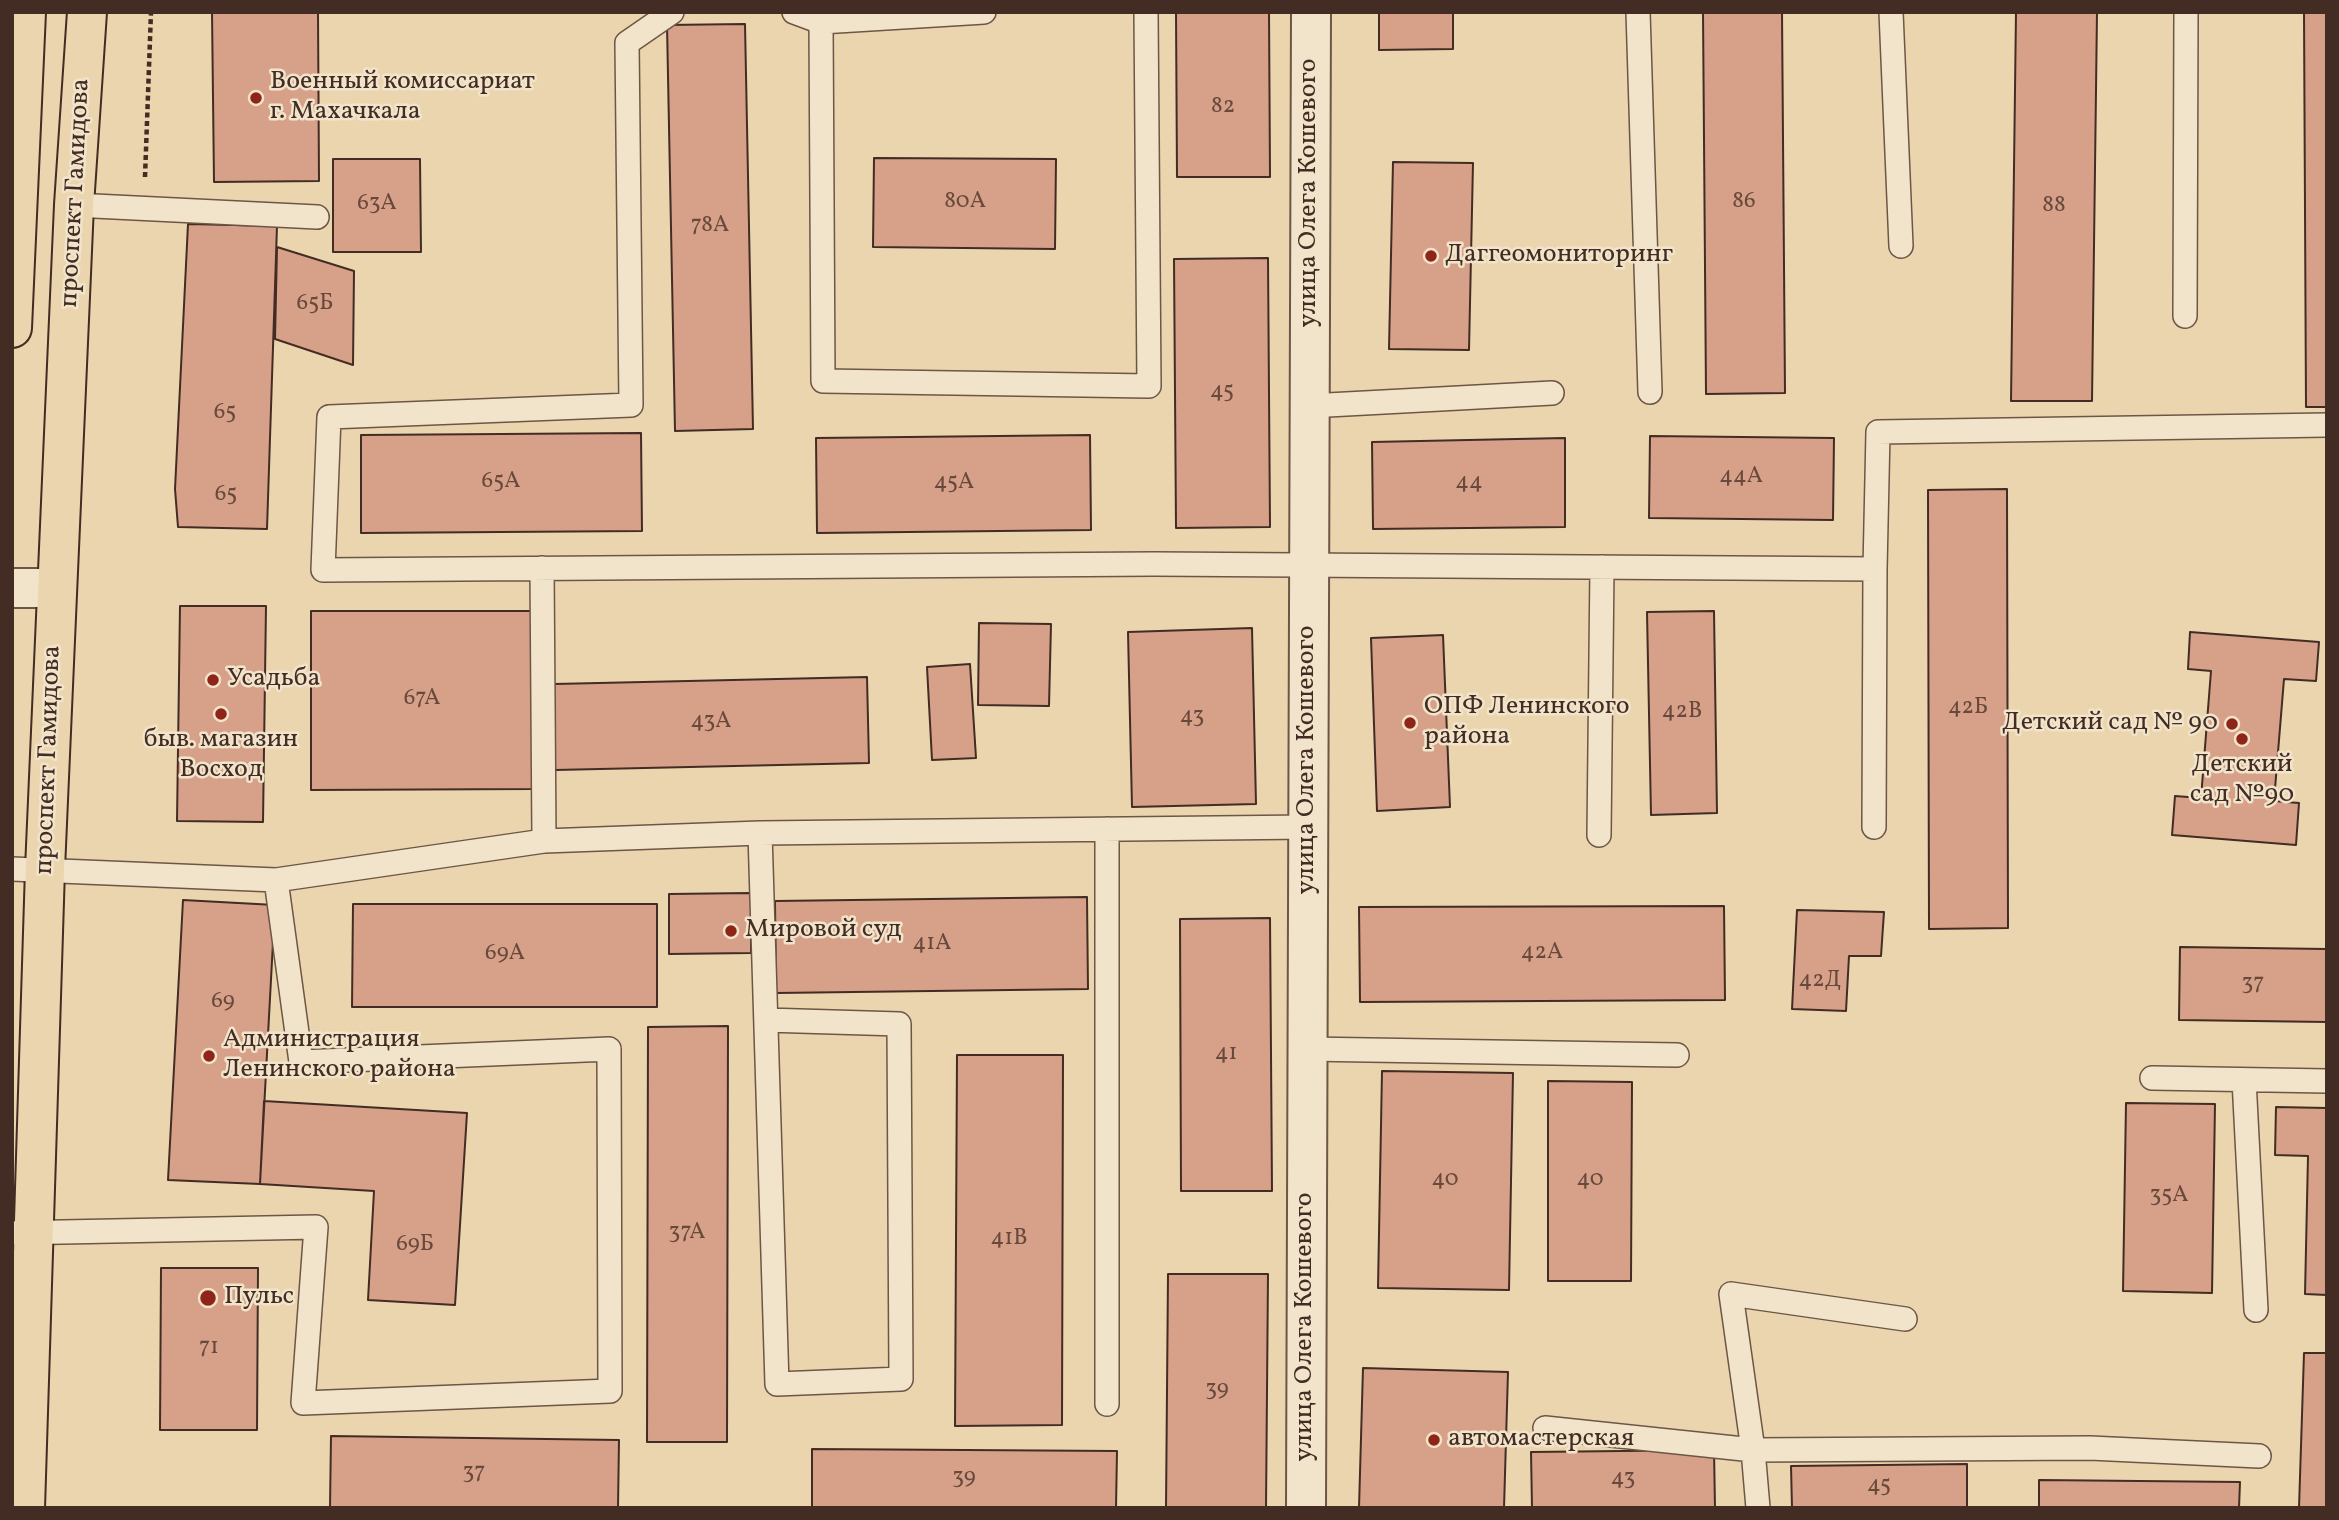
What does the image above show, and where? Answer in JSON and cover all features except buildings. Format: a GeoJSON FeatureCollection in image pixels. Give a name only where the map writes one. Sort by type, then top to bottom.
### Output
{"type":"FeatureCollection","features":[{"type":"Feature","properties":{"kind":"main road"},"geometry":{"type":"LineString","coordinates":[[12,328],[26,12]]}},
{"type":"Feature","properties":{"kind":"main road","name":"проспект Гамидова"},"geometry":{"type":"LineString","coordinates":[[25,1508],[23,1233],[29,869],[57,588],[74,205],[87,12]]}},
{"type":"Feature","properties":{"kind":"street","name":"улица Олега Кошевого"},"geometry":{"type":"LineString","coordinates":[[1306,1508],[1311,12]]}},
{"type":"Feature","properties":{"kind":"street"},"geometry":{"type":"LineString","coordinates":[[12,588],[57,588]]}},
{"type":"Feature","properties":{"kind":"lane"},"geometry":{"type":"LineString","coordinates":[[673,12],[627,43],[631,405],[329,417],[323,570],[1154,564],[1875,569]]}},
{"type":"Feature","properties":{"kind":"lane"},"geometry":{"type":"LineString","coordinates":[[794,12],[821,22],[984,12]]}},
{"type":"Feature","properties":{"kind":"lane"},"geometry":{"type":"LineString","coordinates":[[821,22],[823,381],[1149,386],[1146,12]]}},
{"type":"Feature","properties":{"kind":"lane"},"geometry":{"type":"LineString","coordinates":[[1637,12],[1650,392]]}},
{"type":"Feature","properties":{"kind":"lane"},"geometry":{"type":"LineString","coordinates":[[1891,12],[1902,246]]}},
{"type":"Feature","properties":{"kind":"lane"},"geometry":{"type":"LineString","coordinates":[[2185,316],[2186,12]]}},
{"type":"Feature","properties":{"kind":"lane"},"geometry":{"type":"LineString","coordinates":[[74,205],[317,217]]}},
{"type":"Feature","properties":{"kind":"lane"},"geometry":{"type":"LineString","coordinates":[[1309,406],[1552,393]]}},
{"type":"Feature","properties":{"kind":"lane"},"geometry":{"type":"LineString","coordinates":[[1874,827],[1878,432],[2327,425]]}},
{"type":"Feature","properties":{"kind":"lane"},"geometry":{"type":"LineString","coordinates":[[1598,835],[1602,567]]}},
{"type":"Feature","properties":{"kind":"lane"},"geometry":{"type":"LineString","coordinates":[[542,568],[544,841]]}},
{"type":"Feature","properties":{"kind":"lane"},"geometry":{"type":"LineString","coordinates":[[29,869],[276,880],[544,841],[760,833],[1308,827]]}},
{"type":"Feature","properties":{"kind":"lane"},"geometry":{"type":"LineString","coordinates":[[1107,829],[1107,1404]]}},
{"type":"Feature","properties":{"kind":"lane"},"geometry":{"type":"LineString","coordinates":[[760,833],[766,1020],[778,1384],[901,1379],[900,1024],[766,1020]]}},
{"type":"Feature","properties":{"kind":"lane"},"geometry":{"type":"LineString","coordinates":[[23,1233],[316,1227],[303,1403],[610,1391],[609,1049],[301,1062],[276,880]]}},
{"type":"Feature","properties":{"kind":"lane"},"geometry":{"type":"LineString","coordinates":[[1307,1049],[1677,1055]]}},
{"type":"Feature","properties":{"kind":"lane"},"geometry":{"type":"LineString","coordinates":[[2152,1079],[2327,1081]]}},
{"type":"Feature","properties":{"kind":"lane"},"geometry":{"type":"LineString","coordinates":[[2244,1080],[2256,1310]]}},
{"type":"Feature","properties":{"kind":"lane"},"geometry":{"type":"LineString","coordinates":[[1758,1508],[1753,1450],[1731,1294],[1905,1319]]}},
{"type":"Feature","properties":{"kind":"lane"},"geometry":{"type":"LineString","coordinates":[[1545,1428],[1753,1450],[2090,1448],[2259,1456]]}},
{"type":"Feature","properties":{"kind":"path"},"geometry":{"type":"LineString","coordinates":[[144,209],[151,12]]}},
{"type":"Feature","properties":{"kind":"place","name":"Военный комиссариат г. Махачкала"},"geometry":{"type":"Point","coordinates":[256,98]}},
{"type":"Feature","properties":{"kind":"place","name":"Даггеомониторинг"},"geometry":{"type":"Point","coordinates":[1431,256]}},
{"type":"Feature","properties":{"kind":"place","name":"Усадьба"},"geometry":{"type":"Point","coordinates":[213,680]}},
{"type":"Feature","properties":{"kind":"place","name":"быв. магазин Восход"},"geometry":{"type":"Point","coordinates":[221,714]}},
{"type":"Feature","properties":{"kind":"place","name":"ОПФ Ленинского района"},"geometry":{"type":"Point","coordinates":[1410,723]}},
{"type":"Feature","properties":{"kind":"place","name":"Детский сад № 90"},"geometry":{"type":"Point","coordinates":[2232,724]}},
{"type":"Feature","properties":{"kind":"place","name":"Детский сад №90"},"geometry":{"type":"Point","coordinates":[2242,739]}},
{"type":"Feature","properties":{"kind":"place","name":"Мировой суд"},"geometry":{"type":"Point","coordinates":[731,931]}},
{"type":"Feature","properties":{"kind":"place","name":"Администрация Ленинского района"},"geometry":{"type":"Point","coordinates":[209,1056]}},
{"type":"Feature","properties":{"kind":"place","name":"Пульс"},"geometry":{"type":"Point","coordinates":[208,1298]}},
{"type":"Feature","properties":{"kind":"place","name":"автомастерская"},"geometry":{"type":"Point","coordinates":[1434,1440]}}]}
